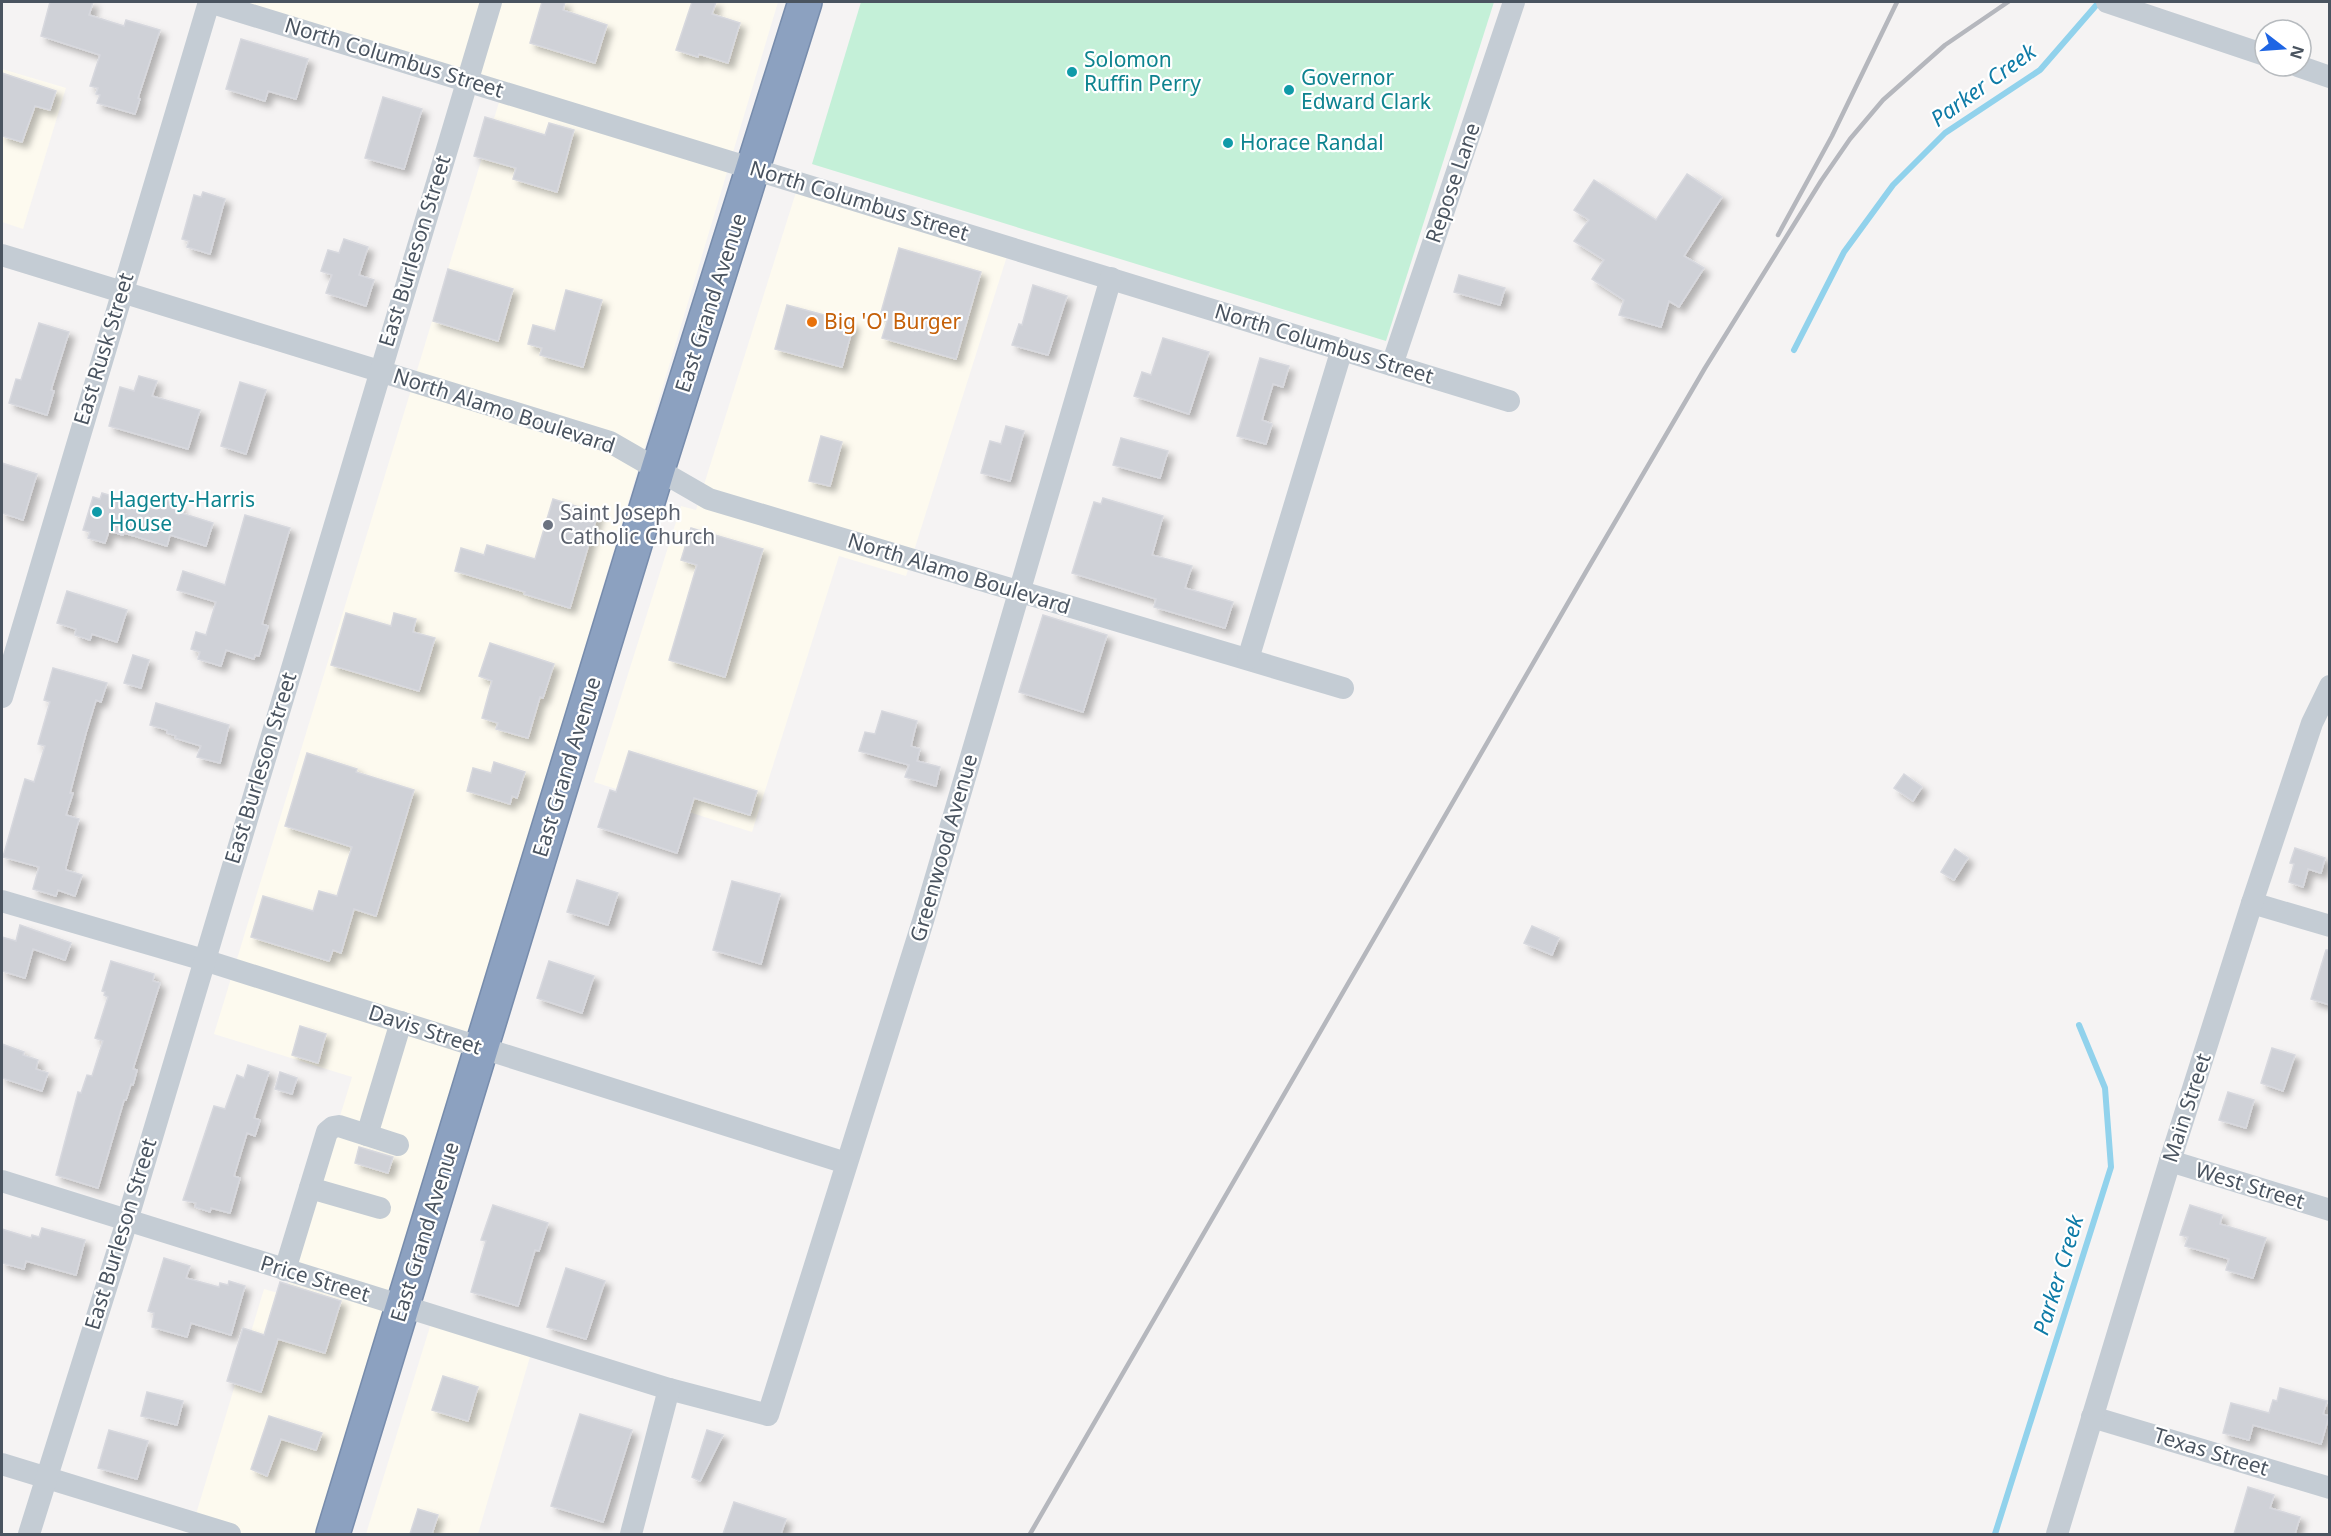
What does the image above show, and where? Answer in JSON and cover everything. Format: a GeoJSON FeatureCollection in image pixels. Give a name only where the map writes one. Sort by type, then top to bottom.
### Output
{"type":"FeatureCollection","features":[{"type":"Feature","properties":{"kind":"highway","name":"East Grand Avenue"},"geometry":{"type":"LineString","coordinates":[[333,1534],[658,469],[805,2]]}},
{"type":"Feature","properties":{"kind":"street","name":"North Columbus Street"},"geometry":{"type":"LineString","coordinates":[[209,2],[1509,401]]}},
{"type":"Feature","properties":{"kind":"street","name":"East Rusk Street"},"geometry":{"type":"LineString","coordinates":[[2,697],[209,2]]}},
{"type":"Feature","properties":{"kind":"street","name":"East Burleson Street"},"geometry":{"type":"LineString","coordinates":[[29,1534],[127,1221],[491,2]]}},
{"type":"Feature","properties":{"kind":"street","name":"Repose Lane"},"geometry":{"type":"LineString","coordinates":[[1392,365],[1514,2]]}},
{"type":"Feature","properties":{"kind":"street"},"geometry":{"type":"LineString","coordinates":[[2107,2],[2253,51]]}},
{"type":"Feature","properties":{"kind":"street"},"geometry":{"type":"LineString","coordinates":[[2313,71],[2330,77]]}},
{"type":"Feature","properties":{"kind":"street","name":"North Alamo Boulevard"},"geometry":{"type":"LineString","coordinates":[[2,255],[610,442],[709,499],[1343,688]]}},
{"type":"Feature","properties":{"kind":"street","name":"Greenwood Avenue"},"geometry":{"type":"LineString","coordinates":[[768,1415],[923,921],[1111,278]]}},
{"type":"Feature","properties":{"kind":"street"},"geometry":{"type":"LineString","coordinates":[[1248,659],[1342,349]]}},
{"type":"Feature","properties":{"kind":"street","name":"Main Street"},"geometry":{"type":"LineString","coordinates":[[2057,1534],[2170,1161],[2252,903],[2312,723],[2330,686]]}},
{"type":"Feature","properties":{"kind":"street","name":"Davis Street"},"geometry":{"type":"LineString","coordinates":[[2,901],[204,960],[846,1163]]}},
{"type":"Feature","properties":{"kind":"street"},"geometry":{"type":"LineString","coordinates":[[2252,903],[2330,926]]}},
{"type":"Feature","properties":{"kind":"street"},"geometry":{"type":"LineString","coordinates":[[367,1135],[401,1022]]}},
{"type":"Feature","properties":{"kind":"street"},"geometry":{"type":"LineString","coordinates":[[285,1270],[327,1132],[339,1126],[398,1145]]}},
{"type":"Feature","properties":{"kind":"street","name":"West Street"},"geometry":{"type":"LineString","coordinates":[[2170,1161],[2330,1210]]}},
{"type":"Feature","properties":{"kind":"street","name":"Price Street"},"geometry":{"type":"LineString","coordinates":[[2,1181],[669,1389],[768,1415]]}},
{"type":"Feature","properties":{"kind":"street"},"geometry":{"type":"LineString","coordinates":[[310,1188],[380,1208]]}},
{"type":"Feature","properties":{"kind":"street"},"geometry":{"type":"LineString","coordinates":[[631,1534],[669,1389]]}},
{"type":"Feature","properties":{"kind":"street","name":"Texas Street"},"geometry":{"type":"LineString","coordinates":[[2092,1417],[2330,1488]]}},
{"type":"Feature","properties":{"kind":"street"},"geometry":{"type":"LineString","coordinates":[[2,1464],[230,1534]]}},
{"type":"Feature","properties":{"kind":"shaded area"},"geometry":{"type":"Polygon","coordinates":[[[231,2],[778,2],[319,1534],[190,1534],[264,1289],[285,1295],[352,1077],[214,1034],[504,86],[231,2]]]}},
{"type":"Feature","properties":{"kind":"shaded area"},"geometry":{"type":"Polygon","coordinates":[[[2,69],[66,88],[23,229],[2,222],[2,69]]]}},
{"type":"Feature","properties":{"kind":"shaded area"},"geometry":{"type":"Polygon","coordinates":[[[797,189],[1007,256],[906,576],[839,556],[752,832],[594,782],[681,506],[696,510],[797,189]]]}},
{"type":"Feature","properties":{"kind":"shaded area"},"geometry":{"type":"Polygon","coordinates":[[[432,1320],[532,1350],[478,1534],[366,1534],[432,1320]]]}},
{"type":"Feature","properties":{"kind":"green space"},"geometry":{"type":"Polygon","coordinates":[[[861,2],[1494,2],[1386,341],[812,164],[861,2]]]}},
{"type":"Feature","properties":{"kind":"building"},"geometry":{"type":"Polygon","coordinates":[[[50,2],[93,2],[89,15],[124,26],[126,20],[160,30],[135,114],[97,103],[100,95],[96,94],[98,88],[90,86],[100,55],[41,36],[50,2]]]}},
{"type":"Feature","properties":{"kind":"building"},"geometry":{"type":"Polygon","coordinates":[[[542,2],[565,2],[563,10],[607,25],[595,63],[530,43],[542,2]]]}},
{"type":"Feature","properties":{"kind":"building"},"geometry":{"type":"Polygon","coordinates":[[[692,2],[716,2],[712,14],[740,23],[728,63],[676,50],[692,2]]]}},
{"type":"Feature","properties":{"kind":"building"},"geometry":{"type":"Polygon","coordinates":[[[241,39],[308,59],[296,99],[268,91],[265,101],[226,89],[241,39]]]}},
{"type":"Feature","properties":{"kind":"building"},"geometry":{"type":"Polygon","coordinates":[[[2,73],[56,91],[50,110],[35,106],[22,142],[2,136],[2,73]]]}},
{"type":"Feature","properties":{"kind":"building"},"geometry":{"type":"Polygon","coordinates":[[[383,97],[422,109],[404,169],[365,158],[383,97]]]}},
{"type":"Feature","properties":{"kind":"building"},"geometry":{"type":"Polygon","coordinates":[[[485,117],[545,135],[549,123],[574,130],[557,192],[513,179],[516,168],[474,156],[485,117]]]}},
{"type":"Feature","properties":{"kind":"building"},"geometry":{"type":"Polygon","coordinates":[[[1687,174],[1722,197],[1684,256],[1704,268],[1679,307],[1669,301],[1661,327],[1619,315],[1624,300],[1592,279],[1604,260],[1574,241],[1589,220],[1574,210],[1594,180],[1656,220],[1687,174]]]}},
{"type":"Feature","properties":{"kind":"building"},"geometry":{"type":"Polygon","coordinates":[[[203,192],[225,199],[210,254],[187,247],[189,241],[182,239],[194,195],[201,197],[203,192]]]}},
{"type":"Feature","properties":{"kind":"building"},"geometry":{"type":"Polygon","coordinates":[[[344,239],[368,247],[359,275],[374,280],[366,306],[326,293],[332,275],[321,271],[328,250],[339,253],[344,239]]]}},
{"type":"Feature","properties":{"kind":"building"},"geometry":{"type":"Polygon","coordinates":[[[899,248],[981,272],[956,359],[882,338],[888,318],[880,316],[899,248]]]}},
{"type":"Feature","properties":{"kind":"building"},"geometry":{"type":"Polygon","coordinates":[[[448,269],[513,289],[498,341],[433,321],[448,269]]]}},
{"type":"Feature","properties":{"kind":"building"},"geometry":{"type":"Polygon","coordinates":[[[1459,275],[1505,288],[1500,305],[1454,292],[1459,275]]]}},
{"type":"Feature","properties":{"kind":"building"},"geometry":{"type":"Polygon","coordinates":[[[1033,285],[1067,296],[1048,355],[1012,345],[1019,324],[1022,325],[1033,285]]]}},
{"type":"Feature","properties":{"kind":"building"},"geometry":{"type":"Polygon","coordinates":[[[566,290],[602,300],[583,367],[540,355],[542,348],[528,344],[533,325],[555,331],[566,290]]]}},
{"type":"Feature","properties":{"kind":"building"},"geometry":{"type":"Polygon","coordinates":[[[787,305],[854,323],[842,367],[775,349],[787,305]]]}},
{"type":"Feature","properties":{"kind":"building"},"geometry":{"type":"Polygon","coordinates":[[[39,323],[69,332],[51,390],[54,391],[47,415],[9,403],[16,379],[21,380],[39,323]]]}},
{"type":"Feature","properties":{"kind":"building"},"geometry":{"type":"Polygon","coordinates":[[[1163,338],[1209,352],[1189,414],[1134,396],[1142,372],[1151,375],[1163,338]]]}},
{"type":"Feature","properties":{"kind":"building"},"geometry":{"type":"Polygon","coordinates":[[[1260,358],[1289,366],[1283,387],[1273,384],[1262,420],[1272,424],[1266,444],[1237,436],[1260,358]]]}},
{"type":"Feature","properties":{"kind":"building"},"geometry":{"type":"Polygon","coordinates":[[[139,376],[157,381],[152,396],[200,410],[188,449],[109,426],[120,387],[134,391],[139,376]]]}},
{"type":"Feature","properties":{"kind":"building"},"geometry":{"type":"Polygon","coordinates":[[[240,382],[266,390],[246,454],[221,446],[240,382]]]}},
{"type":"Feature","properties":{"kind":"building"},"geometry":{"type":"Polygon","coordinates":[[[1006,426],[1024,431],[1010,481],[981,473],[990,441],[1001,444],[1006,426]]]}},
{"type":"Feature","properties":{"kind":"building"},"geometry":{"type":"Polygon","coordinates":[[[821,436],[842,442],[830,486],[809,481],[821,436]]]}},
{"type":"Feature","properties":{"kind":"building"},"geometry":{"type":"Polygon","coordinates":[[[1121,438],[1168,451],[1160,478],[1113,465],[1121,438]]]}},
{"type":"Feature","properties":{"kind":"building"},"geometry":{"type":"Polygon","coordinates":[[[2,463],[37,474],[23,520],[2,513],[2,463]]]}},
{"type":"Feature","properties":{"kind":"building"},"geometry":{"type":"Polygon","coordinates":[[[102,493],[153,508],[156,497],[180,505],[178,512],[213,523],[206,546],[170,535],[167,546],[124,533],[123,535],[109,531],[105,543],[88,538],[90,532],[83,530],[93,497],[100,499],[102,493]]]}},
{"type":"Feature","properties":{"kind":"building"},"geometry":{"type":"Polygon","coordinates":[[[1103,498],[1163,516],[1152,555],[1192,566],[1185,588],[1233,602],[1225,628],[1154,607],[1156,599],[1072,573],[1094,502],[1101,504],[1103,498]]]}},
{"type":"Feature","properties":{"kind":"building"},"geometry":{"type":"Polygon","coordinates":[[[553,499],[598,513],[570,608],[455,571],[461,548],[484,555],[487,545],[535,559],[553,499]]]}},
{"type":"Feature","properties":{"kind":"building"},"geometry":{"type":"Polygon","coordinates":[[[245,515],[290,528],[262,624],[268,626],[259,656],[255,655],[254,659],[226,650],[221,666],[198,659],[200,652],[191,649],[196,632],[206,635],[216,602],[177,590],[183,571],[225,585],[245,515]]]}},
{"type":"Feature","properties":{"kind":"building"},"geometry":{"type":"Polygon","coordinates":[[[691,528],[763,549],[725,677],[669,660],[697,565],[681,560],[691,528]]]}},
{"type":"Feature","properties":{"kind":"building"},"geometry":{"type":"Polygon","coordinates":[[[67,591],[127,610],[117,642],[92,634],[90,640],[75,635],[76,629],[57,623],[67,591]]]}},
{"type":"Feature","properties":{"kind":"building"},"geometry":{"type":"Polygon","coordinates":[[[346,613],[391,626],[394,613],[416,619],[413,632],[435,638],[419,691],[331,665],[346,613]]]}},
{"type":"Feature","properties":{"kind":"building"},"geometry":{"type":"Polygon","coordinates":[[[1043,615],[1107,635],[1083,712],[1019,692],[1043,615]]]}},
{"type":"Feature","properties":{"kind":"building"},"geometry":{"type":"Polygon","coordinates":[[[490,643],[554,664],[543,698],[540,697],[528,738],[496,729],[498,723],[482,718],[492,681],[479,676],[490,643]]]}},
{"type":"Feature","properties":{"kind":"building"},"geometry":{"type":"Polygon","coordinates":[[[133,655],[149,660],[141,688],[124,683],[133,655]]]}},
{"type":"Feature","properties":{"kind":"building"},"geometry":{"type":"Polygon","coordinates":[[[53,668],[107,683],[101,702],[96,700],[66,815],[79,819],[66,867],[66,870],[82,875],[75,896],[58,890],[56,896],[33,889],[39,867],[3,857],[25,779],[34,782],[45,746],[38,744],[50,702],[44,700],[53,668]]]}},
{"type":"Feature","properties":{"kind":"building"},"geometry":{"type":"Polygon","coordinates":[[[156,703],[229,725],[220,763],[197,757],[201,746],[175,738],[176,736],[167,733],[167,730],[150,725],[156,703]]]}},
{"type":"Feature","properties":{"kind":"building"},"geometry":{"type":"Polygon","coordinates":[[[882,711],[917,721],[911,746],[920,749],[917,761],[940,767],[936,786],[905,777],[909,765],[859,751],[865,732],[875,734],[882,711]]]}},
{"type":"Feature","properties":{"kind":"building"},"geometry":{"type":"Polygon","coordinates":[[[629,751],[757,791],[750,815],[694,798],[677,853],[598,827],[610,790],[616,792],[629,751]]]}},
{"type":"Feature","properties":{"kind":"building"},"geometry":{"type":"Polygon","coordinates":[[[307,753],[357,769],[356,772],[414,790],[376,916],[354,909],[341,953],[333,950],[329,961],[251,937],[263,896],[313,911],[319,891],[337,896],[352,847],[285,826],[307,753]]]}},
{"type":"Feature","properties":{"kind":"building"},"geometry":{"type":"Polygon","coordinates":[[[494,762],[525,772],[517,798],[512,796],[510,804],[467,791],[473,768],[491,773],[494,762]]]}},
{"type":"Feature","properties":{"kind":"building"},"geometry":{"type":"Polygon","coordinates":[[[1904,774],[1922,787],[1913,801],[1894,788],[1904,774]]]}},
{"type":"Feature","properties":{"kind":"building"},"geometry":{"type":"Polygon","coordinates":[[[2295,848],[2325,858],[2321,873],[2308,869],[2303,887],[2289,882],[2294,864],[2290,863],[2295,848]]]}},
{"type":"Feature","properties":{"kind":"building"},"geometry":{"type":"Polygon","coordinates":[[[1955,849],[1968,858],[1954,880],[1941,872],[1955,849]]]}},
{"type":"Feature","properties":{"kind":"building"},"geometry":{"type":"Polygon","coordinates":[[[577,880],[618,893],[608,925],[567,912],[577,880]]]}},
{"type":"Feature","properties":{"kind":"building"},"geometry":{"type":"Polygon","coordinates":[[[732,881],[780,894],[761,964],[713,950],[732,881]]]}},
{"type":"Feature","properties":{"kind":"building"},"geometry":{"type":"Polygon","coordinates":[[[20,925],[71,943],[65,960],[33,949],[25,978],[2,971],[2,937],[16,941],[20,925]]]}},
{"type":"Feature","properties":{"kind":"building"},"geometry":{"type":"Polygon","coordinates":[[[1532,926],[1559,938],[1552,955],[1524,943],[1532,926]]]}},
{"type":"Feature","properties":{"kind":"building"},"geometry":{"type":"Polygon","coordinates":[[[2326,950],[2330,950],[2330,1005],[2311,999],[2326,950]]]}},
{"type":"Feature","properties":{"kind":"building"},"geometry":{"type":"Polygon","coordinates":[[[111,961],[154,974],[153,981],[160,983],[133,1069],[137,1070],[133,1085],[131,1084],[126,1100],[124,1100],[98,1188],[56,1175],[78,1092],[81,1093],[87,1075],[92,1076],[103,1041],[95,1038],[108,997],[102,991],[111,961]]]}},
{"type":"Feature","properties":{"kind":"building"},"geometry":{"type":"Polygon","coordinates":[[[549,961],[594,976],[582,1013],[537,998],[549,961]]]}},
{"type":"Feature","properties":{"kind":"building"},"geometry":{"type":"Polygon","coordinates":[[[300,1026],[326,1034],[318,1063],[292,1055],[300,1026]]]}},
{"type":"Feature","properties":{"kind":"building"},"geometry":{"type":"Polygon","coordinates":[[[2,1044],[38,1060],[36,1069],[48,1073],[42,1091],[2,1078],[2,1044]]]}},
{"type":"Feature","properties":{"kind":"building"},"geometry":{"type":"Polygon","coordinates":[[[2272,1048],[2295,1055],[2283,1091],[2261,1083],[2272,1048]]]}},
{"type":"Feature","properties":{"kind":"building"},"geometry":{"type":"Polygon","coordinates":[[[248,1065],[269,1072],[254,1118],[260,1120],[255,1136],[247,1133],[234,1176],[240,1178],[230,1213],[211,1208],[210,1212],[195,1207],[196,1203],[183,1200],[214,1106],[225,1109],[237,1075],[244,1078],[248,1065]]]}},
{"type":"Feature","properties":{"kind":"building"},"geometry":{"type":"Polygon","coordinates":[[[280,1072],[297,1078],[292,1094],[275,1089],[280,1072]]]}},
{"type":"Feature","properties":{"kind":"building"},"geometry":{"type":"Polygon","coordinates":[[[2228,1092],[2254,1100],[2246,1128],[2219,1120],[2228,1092]]]}},
{"type":"Feature","properties":{"kind":"building"},"geometry":{"type":"Polygon","coordinates":[[[359,1147],[393,1157],[388,1173],[355,1163],[359,1147]]]}},
{"type":"Feature","properties":{"kind":"building"},"geometry":{"type":"Polygon","coordinates":[[[493,1205],[548,1223],[539,1251],[535,1250],[518,1306],[471,1292],[486,1241],[481,1240],[493,1205]]]}},
{"type":"Feature","properties":{"kind":"building"},"geometry":{"type":"Polygon","coordinates":[[[2190,1205],[2222,1215],[2220,1224],[2266,1238],[2253,1278],[2226,1270],[2229,1259],[2185,1246],[2188,1237],[2180,1235],[2190,1205]]]}},
{"type":"Feature","properties":{"kind":"building"},"geometry":{"type":"Polygon","coordinates":[[[42,1228],[85,1240],[76,1275],[26,1261],[24,1269],[2,1263],[2,1229],[31,1238],[32,1235],[39,1237],[42,1228]]]}},
{"type":"Feature","properties":{"kind":"building"},"geometry":{"type":"Polygon","coordinates":[[[164,1258],[190,1266],[186,1278],[219,1287],[220,1283],[228,1285],[229,1281],[245,1286],[231,1335],[191,1323],[187,1337],[152,1327],[154,1313],[148,1311],[164,1258]]]}},
{"type":"Feature","properties":{"kind":"building"},"geometry":{"type":"Polygon","coordinates":[[[566,1268],[605,1281],[586,1339],[547,1327],[566,1268]]]}},
{"type":"Feature","properties":{"kind":"building"},"geometry":{"type":"Polygon","coordinates":[[[280,1282],[341,1301],[325,1353],[278,1339],[261,1392],[227,1381],[243,1328],[264,1335],[280,1282]]]}},
{"type":"Feature","properties":{"kind":"building"},"geometry":{"type":"Polygon","coordinates":[[[443,1376],[478,1387],[468,1421],[432,1410],[443,1376]]]}},
{"type":"Feature","properties":{"kind":"building"},"geometry":{"type":"Polygon","coordinates":[[[2280,1388],[2327,1401],[2323,1414],[2329,1416],[2321,1444],[2253,1425],[2249,1440],[2223,1433],[2231,1403],[2269,1413],[2273,1400],[2277,1401],[2280,1388]]]}},
{"type":"Feature","properties":{"kind":"building"},"geometry":{"type":"Polygon","coordinates":[[[147,1392],[183,1401],[177,1425],[141,1416],[147,1392]]]}},
{"type":"Feature","properties":{"kind":"building"},"geometry":{"type":"Polygon","coordinates":[[[580,1414],[632,1430],[603,1522],[551,1506],[580,1414]]]}},
{"type":"Feature","properties":{"kind":"building"},"geometry":{"type":"Polygon","coordinates":[[[269,1416],[322,1433],[316,1450],[281,1439],[267,1476],[251,1469],[269,1416]]]}},
{"type":"Feature","properties":{"kind":"building"},"geometry":{"type":"Polygon","coordinates":[[[109,1430],[148,1441],[137,1479],[98,1468],[109,1430]]]}},
{"type":"Feature","properties":{"kind":"building"},"geometry":{"type":"Polygon","coordinates":[[[707,1430],[723,1435],[700,1481],[692,1477],[707,1430]]]}},
{"type":"Feature","properties":{"kind":"building"},"geometry":{"type":"Polygon","coordinates":[[[2248,1487],[2274,1495],[2270,1508],[2300,1517],[2295,1534],[2234,1534],[2248,1487]]]}},
{"type":"Feature","properties":{"kind":"building"},"geometry":{"type":"Polygon","coordinates":[[[734,1502],[786,1519],[781,1534],[723,1534],[734,1502]]]}},
{"type":"Feature","properties":{"kind":"building"},"geometry":{"type":"Polygon","coordinates":[[[418,1509],[438,1515],[432,1534],[410,1534],[418,1509]]]}},
{"type":"Feature","properties":{"kind":"waterway","name":"Parker Creek"},"geometry":{"type":"LineString","coordinates":[[1794,350],[1844,252],[1893,185],[1945,133],[2040,70],[2099,2]]}},
{"type":"Feature","properties":{"kind":"waterway","name":"Parker Creek"},"geometry":{"type":"LineString","coordinates":[[1995,1534],[2111,1167],[2105,1088],[2079,1025]]}},
{"type":"Feature","properties":{"kind":"railway"},"geometry":{"type":"LineString","coordinates":[[1778,235],[1832,136],[1897,2]]}},
{"type":"Feature","properties":{"kind":"railway"},"geometry":{"type":"LineString","coordinates":[[1030,1534],[1705,368],[1821,181],[1850,139],[1883,100],[1945,45],[2008,2]]}},
{"type":"Feature","properties":{"kind":"place","name":"Solomon Ruffin Perry"},"geometry":{"type":"Point","coordinates":[1072,72]}},
{"type":"Feature","properties":{"kind":"place","name":"Governor Edward Clark"},"geometry":{"type":"Point","coordinates":[1289,90]}},
{"type":"Feature","properties":{"kind":"place","name":"Horace Randal"},"geometry":{"type":"Point","coordinates":[1228,143]}},
{"type":"Feature","properties":{"kind":"place","name":"Big 'O' Burger"},"geometry":{"type":"Point","coordinates":[812,322]}},
{"type":"Feature","properties":{"kind":"place","name":"Hagerty-Harris House"},"geometry":{"type":"Point","coordinates":[97,512]}},
{"type":"Feature","properties":{"kind":"place","name":"Saint Joseph Catholic Church"},"geometry":{"type":"Point","coordinates":[548,525]}}]}
